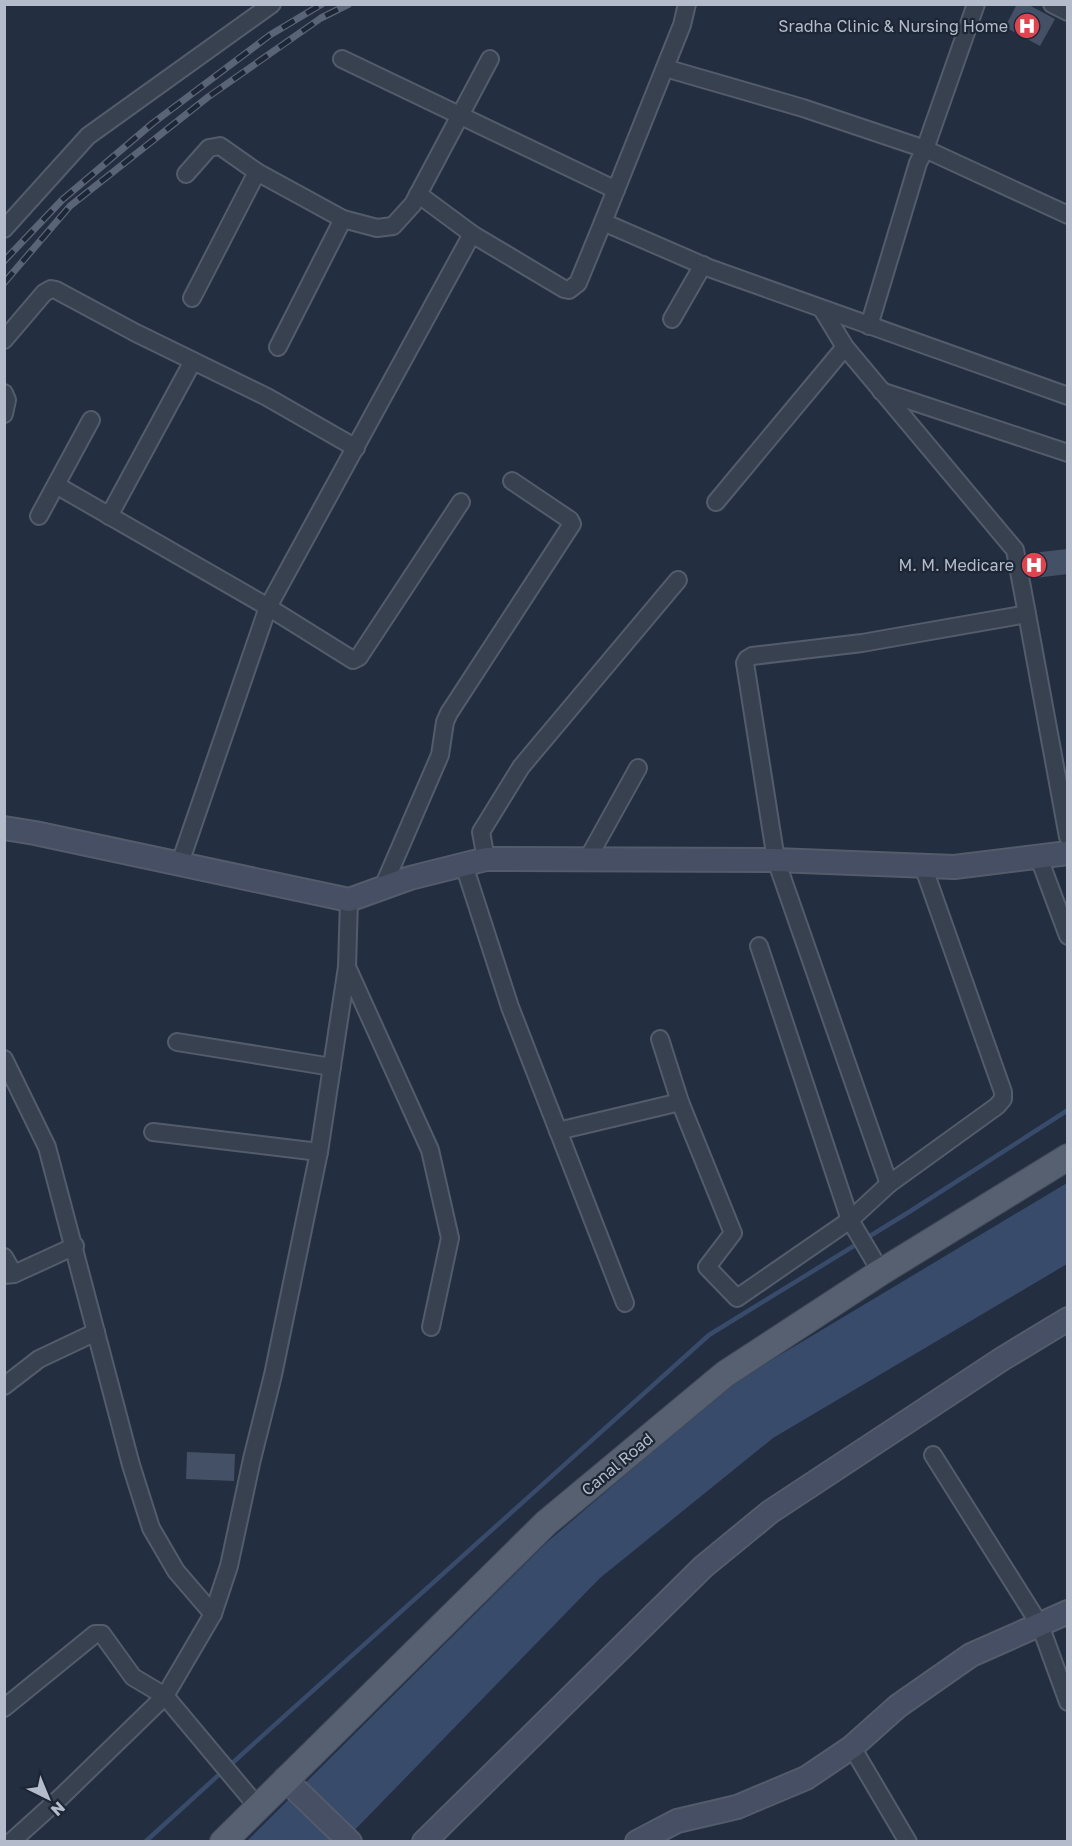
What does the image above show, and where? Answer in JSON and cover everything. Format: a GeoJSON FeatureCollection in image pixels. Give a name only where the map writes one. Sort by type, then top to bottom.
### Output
{"type":"FeatureCollection","features":[{"type":"Feature","properties":{"kind":"main road","name":"Canal Road"},"geometry":{"type":"LineString","coordinates":[[223,1842],[257,1806],[290,1784],[546,1523],[725,1374],[881,1272],[1068,1157]]}},
{"type":"Feature","properties":{"kind":"street"},"geometry":{"type":"LineString","coordinates":[[4,229],[88,136],[272,4]]}},
{"type":"Feature","properties":{"kind":"street"},"geometry":{"type":"LineString","coordinates":[[418,194],[472,234],[569,290],[578,283],[682,25],[687,4]]}},
{"type":"Feature","properties":{"kind":"street"},"geometry":{"type":"LineString","coordinates":[[869,326],[918,163],[976,4]]}},
{"type":"Feature","properties":{"kind":"street"},"geometry":{"type":"LineString","coordinates":[[1052,4],[1068,12]]}},
{"type":"Feature","properties":{"kind":"street"},"geometry":{"type":"LineString","coordinates":[[186,174],[209,148],[214,146],[226,148],[256,172],[344,219],[377,228],[393,226],[413,204],[490,58]]}},
{"type":"Feature","properties":{"kind":"street"},"geometry":{"type":"LineString","coordinates":[[342,59],[616,190]]}},
{"type":"Feature","properties":{"kind":"street"},"geometry":{"type":"LineString","coordinates":[[665,68],[803,108],[925,149],[1068,214]]}},
{"type":"Feature","properties":{"kind":"street"},"geometry":{"type":"LineString","coordinates":[[192,298],[256,172]]}},
{"type":"Feature","properties":{"kind":"street"},"geometry":{"type":"LineString","coordinates":[[278,347],[344,219]]}},
{"type":"Feature","properties":{"kind":"street"},"geometry":{"type":"LineString","coordinates":[[603,222],[703,265],[1068,396]]}},
{"type":"Feature","properties":{"kind":"street"},"geometry":{"type":"LineString","coordinates":[[180,863],[268,607],[472,234]]}},
{"type":"Feature","properties":{"kind":"street"},"geometry":{"type":"LineString","coordinates":[[672,319],[703,265]]}},
{"type":"Feature","properties":{"kind":"street"},"geometry":{"type":"LineString","coordinates":[[4,340],[44,293],[51,289],[56,290],[126,328],[267,397],[356,448]]}},
{"type":"Feature","properties":{"kind":"street"},"geometry":{"type":"LineString","coordinates":[[822,309],[845,347],[1015,550],[1068,837]]}},
{"type":"Feature","properties":{"kind":"street"},"geometry":{"type":"LineString","coordinates":[[716,502],[845,347]]}},
{"type":"Feature","properties":{"kind":"street"},"geometry":{"type":"LineString","coordinates":[[108,516],[193,361]]}},
{"type":"Feature","properties":{"kind":"street"},"geometry":{"type":"LineString","coordinates":[[880,390],[1068,453]]}},
{"type":"Feature","properties":{"kind":"street"},"geometry":{"type":"LineString","coordinates":[[4,393],[7,400],[4,414]]}},
{"type":"Feature","properties":{"kind":"street"},"geometry":{"type":"LineString","coordinates":[[39,516],[92,420]]}},
{"type":"Feature","properties":{"kind":"street"},"geometry":{"type":"LineString","coordinates":[[383,887],[440,755],[445,722],[449,713],[572,524],[570,520],[512,480]]}},
{"type":"Feature","properties":{"kind":"street"},"geometry":{"type":"LineString","coordinates":[[56,485],[268,607],[353,660],[359,657],[461,502]]}},
{"type":"Feature","properties":{"kind":"street"},"geometry":{"type":"LineString","coordinates":[[486,860],[481,832],[521,767],[678,580]]}},
{"type":"Feature","properties":{"kind":"street"},"geometry":{"type":"LineString","coordinates":[[889,1184],[776,860],[745,663],[752,656],[862,642],[1027,614]]}},
{"type":"Feature","properties":{"kind":"street"},"geometry":{"type":"LineString","coordinates":[[587,860],[638,768]]}},
{"type":"Feature","properties":{"kind":"street"},"geometry":{"type":"LineString","coordinates":[[5,832],[35,833],[349,900],[410,878],[486,860],[776,860],[954,867],[1068,853]]}},
{"type":"Feature","properties":{"kind":"street"},"geometry":{"type":"LineString","coordinates":[[1039,858],[1068,936]]}},
{"type":"Feature","properties":{"kind":"street"},"geometry":{"type":"LineString","coordinates":[[464,865],[510,1007],[625,1302]]}},
{"type":"Feature","properties":{"kind":"street"},"geometry":{"type":"LineString","coordinates":[[660,1039],[680,1102],[734,1233],[707,1267],[737,1298],[850,1220],[889,1184],[998,1106],[1003,1099],[1003,1092],[923,866]]}},
{"type":"Feature","properties":{"kind":"street"},"geometry":{"type":"LineString","coordinates":[[11,1842],[165,1696],[213,1614],[230,1566],[252,1459],[273,1375],[319,1152],[347,967],[349,900]]}},
{"type":"Feature","properties":{"kind":"street"},"geometry":{"type":"LineString","coordinates":[[759,946],[850,1220],[881,1272]]}},
{"type":"Feature","properties":{"kind":"street"},"geometry":{"type":"LineString","coordinates":[[347,967],[430,1150],[450,1238],[431,1327]]}},
{"type":"Feature","properties":{"kind":"street"},"geometry":{"type":"LineString","coordinates":[[177,1042],[332,1067]]}},
{"type":"Feature","properties":{"kind":"street"},"geometry":{"type":"LineString","coordinates":[[4,1059],[47,1147],[131,1465],[151,1528],[176,1570],[213,1614]]}},
{"type":"Feature","properties":{"kind":"street"},"geometry":{"type":"LineString","coordinates":[[558,1131],[680,1102]]}},
{"type":"Feature","properties":{"kind":"street"},"geometry":{"type":"LineString","coordinates":[[153,1132],[319,1152]]}},
{"type":"Feature","properties":{"kind":"street"},"geometry":{"type":"LineString","coordinates":[[4,1257],[10,1274],[75,1246]]}},
{"type":"Feature","properties":{"kind":"street"},"geometry":{"type":"LineString","coordinates":[[424,1842],[703,1567],[770,1512],[1002,1359],[1068,1319]]}},
{"type":"Feature","properties":{"kind":"street"},"geometry":{"type":"LineString","coordinates":[[4,1386],[39,1359],[96,1332]]}},
{"type":"Feature","properties":{"kind":"street"},"geometry":{"type":"LineString","coordinates":[[933,1455],[1041,1625],[1068,1702]]}},
{"type":"Feature","properties":{"kind":"street"},"geometry":{"type":"LineString","coordinates":[[637,1842],[677,1821],[737,1807],[806,1778],[852,1747],[898,1706],[971,1655],[1068,1612]]}},
{"type":"Feature","properties":{"kind":"street"},"geometry":{"type":"LineString","coordinates":[[4,1708],[95,1634],[102,1634],[133,1677],[165,1696],[257,1806]]}},
{"type":"Feature","properties":{"kind":"street"},"geometry":{"type":"LineString","coordinates":[[852,1747],[908,1842]]}},
{"type":"Feature","properties":{"kind":"street"},"geometry":{"type":"LineString","coordinates":[[290,1784],[350,1842]]}},
{"type":"Feature","properties":{"kind":"water"},"geometry":{"type":"Polygon","coordinates":[[[1067,1183],[1067,1264],[773,1438],[600,1578],[344,1841],[246,1842],[545,1544],[730,1385],[1067,1183]]]}},
{"type":"Feature","properties":{"kind":"building"},"geometry":{"type":"Polygon","coordinates":[[[1017,4],[1027,4],[1055,19],[1040,46],[1005,27],[1017,4]]]}},
{"type":"Feature","properties":{"kind":"building"},"geometry":{"type":"Polygon","coordinates":[[[1067,549],[1068,574],[1035,578],[1032,553],[1067,549]]]}},
{"type":"Feature","properties":{"kind":"building"},"geometry":{"type":"Polygon","coordinates":[[[187,1452],[235,1454],[234,1481],[186,1479],[187,1452]]]}},
{"type":"Feature","properties":{"kind":"waterway"},"geometry":{"type":"LineString","coordinates":[[229,1766],[709,1335],[909,1212],[1068,1110]]}},
{"type":"Feature","properties":{"kind":"waterway"},"geometry":{"type":"LineString","coordinates":[[145,1842],[223,1771]]}},
{"type":"Feature","properties":{"kind":"railway"},"geometry":{"type":"LineString","coordinates":[[4,261],[62,200],[153,123],[270,35],[322,4]]}},
{"type":"Feature","properties":{"kind":"railway"},"geometry":{"type":"LineString","coordinates":[[4,283],[70,206],[208,97],[321,18],[349,4]]}},
{"type":"Feature","properties":{"kind":"place","name":"Sradha Clinic & Nursing Home"},"geometry":{"type":"Point","coordinates":[1027,26]}},
{"type":"Feature","properties":{"kind":"place","name":"M. M. Medicare"},"geometry":{"type":"Point","coordinates":[1034,565]}}]}
